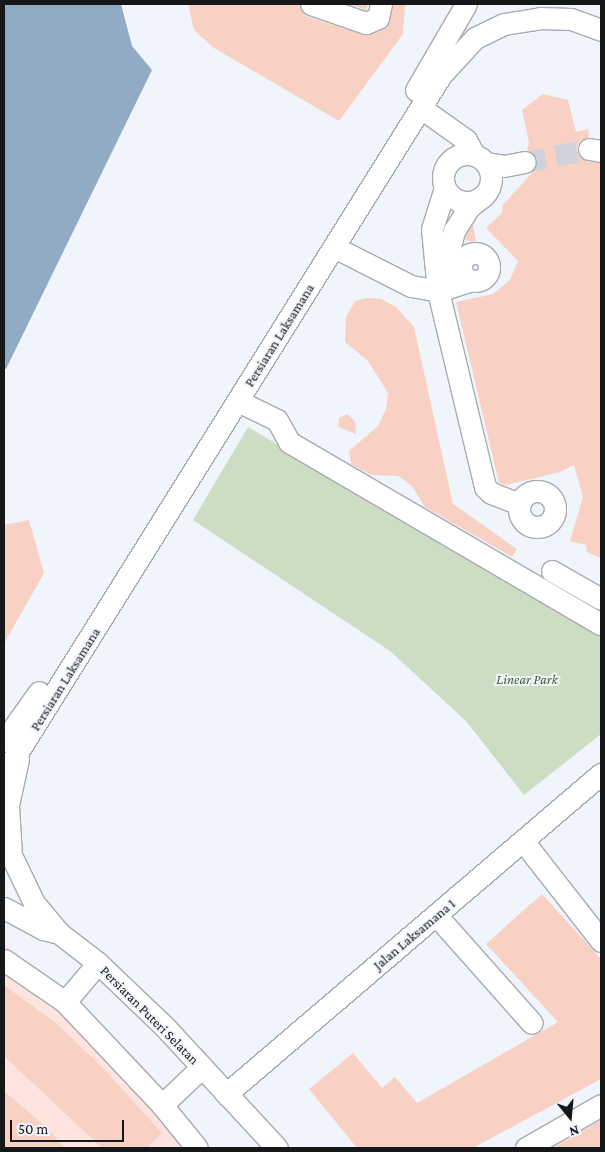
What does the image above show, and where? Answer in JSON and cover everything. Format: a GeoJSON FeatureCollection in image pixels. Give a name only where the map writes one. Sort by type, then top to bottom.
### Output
{"type":"FeatureCollection","features":[{"type":"Feature","properties":{"kind":"street"},"geometry":{"type":"LineString","coordinates":[[311,4],[366,23],[378,18],[381,4]]}},
{"type":"Feature","properties":{"kind":"street","name":"Persiaran Laksamana"},"geometry":{"type":"LineString","coordinates":[[12,746],[238,401],[334,247],[415,104],[466,4]]}},
{"type":"Feature","properties":{"kind":"street"},"geometry":{"type":"LineString","coordinates":[[441,75],[480,4]]}},
{"type":"Feature","properties":{"kind":"street","name":"Persiaran Laksamana"},"geometry":{"type":"LineString","coordinates":[[574,4],[601,29]]}},
{"type":"Feature","properties":{"kind":"street","name":"Persiaran Laksamana"},"geometry":{"type":"LineString","coordinates":[[415,104],[475,38],[504,24],[540,18],[571,19],[601,29]]}},
{"type":"Feature","properties":{"kind":"street"},"geometry":{"type":"LineString","coordinates":[[4,774],[12,746],[44,684],[415,104],[466,140],[491,176],[483,196],[469,207],[454,230],[438,291]]}},
{"type":"Feature","properties":{"kind":"street"},"geometry":{"type":"LineString","coordinates":[[520,504],[491,493],[485,487],[438,291],[432,229],[445,188],[443,173],[448,162],[460,155],[504,166],[525,162]]}},
{"type":"Feature","properties":{"kind":"street"},"geometry":{"type":"LineString","coordinates":[[445,188],[462,202],[483,196]]}},
{"type":"Feature","properties":{"kind":"street"},"geometry":{"type":"LineString","coordinates":[[334,247],[405,284],[438,291],[484,277],[489,265],[481,254],[468,254],[454,230]]}},
{"type":"Feature","properties":{"kind":"street"},"geometry":{"type":"LineString","coordinates":[[238,401],[277,420],[289,442],[601,624]]}},
{"type":"Feature","properties":{"kind":"street"},"geometry":{"type":"LineString","coordinates":[[552,571],[601,599]]}},
{"type":"Feature","properties":{"kind":"street"},"geometry":{"type":"LineString","coordinates":[[12,746],[8,805],[11,855],[34,903],[59,933]]}},
{"type":"Feature","properties":{"kind":"street","name":"Jalan Laksamana 1"},"geometry":{"type":"LineString","coordinates":[[226,1094],[601,774]]}},
{"type":"Feature","properties":{"kind":"street"},"geometry":{"type":"LineString","coordinates":[[523,841],[601,941]]}},
{"type":"Feature","properties":{"kind":"street","name":"Persiaran Puteri Selatan"},"geometry":{"type":"LineString","coordinates":[[4,908],[43,929],[59,933],[98,963],[164,1026],[276,1148]]}},
{"type":"Feature","properties":{"kind":"street"},"geometry":{"type":"LineString","coordinates":[[436,915],[532,1023]]}},
{"type":"Feature","properties":{"kind":"street"},"geometry":{"type":"LineString","coordinates":[[4,960],[65,1002],[162,1106],[197,1148]]}},
{"type":"Feature","properties":{"kind":"street"},"geometry":{"type":"LineString","coordinates":[[65,1002],[98,963]]}},
{"type":"Feature","properties":{"kind":"street"},"geometry":{"type":"LineString","coordinates":[[162,1106],[202,1067]]}},
{"type":"Feature","properties":{"kind":"street"},"geometry":{"type":"LineString","coordinates":[[526,1148],[601,1105]]}},
{"type":"Feature","properties":{"kind":"shaded area"},"geometry":{"type":"Polygon","coordinates":[[[4,944],[81,1004],[148,1071],[211,1148],[4,1148],[4,944]]]}},
{"type":"Feature","properties":{"kind":"green space","name":"Linear Park"},"geometry":{"type":"Polygon","coordinates":[[[248,427],[601,637],[601,734],[524,795],[466,721],[390,651],[193,520],[248,427]]]}},
{"type":"Feature","properties":{"kind":"water"},"geometry":{"type":"Polygon","coordinates":[[[4,4],[121,4],[132,46],[152,70],[6,369],[4,369],[4,4]]]}},
{"type":"Feature","properties":{"kind":"building"},"geometry":{"type":"Polygon","coordinates":[[[188,4],[299,4],[306,16],[363,35],[383,29],[390,21],[393,4],[405,4],[403,34],[339,121],[214,48],[194,30],[188,4]]]}},
{"type":"Feature","properties":{"kind":"building"},"geometry":{"type":"Polygon","coordinates":[[[349,4],[368,4],[366,10],[349,4]]]}},
{"type":"Feature","properties":{"kind":"building"},"geometry":{"type":"Polygon","coordinates":[[[543,94],[568,100],[576,132],[588,129],[589,137],[580,141],[577,146],[578,154],[586,161],[601,163],[601,558],[587,552],[586,545],[570,541],[583,497],[574,465],[560,472],[506,485],[499,483],[456,302],[493,294],[510,280],[518,261],[486,228],[502,213],[503,205],[537,167],[535,154],[527,150],[529,142],[522,110],[543,94]]]}},
{"type":"Feature","properties":{"kind":"building"},"geometry":{"type":"Polygon","coordinates":[[[473,224],[476,242],[465,240],[473,224]]]}},
{"type":"Feature","properties":{"kind":"building"},"geometry":{"type":"Polygon","coordinates":[[[366,298],[381,299],[396,307],[414,327],[453,504],[517,549],[512,557],[425,507],[412,486],[398,476],[371,475],[351,464],[349,451],[378,426],[386,409],[388,393],[368,361],[345,342],[346,317],[355,301],[366,298]]]}},
{"type":"Feature","properties":{"kind":"building"},"geometry":{"type":"Polygon","coordinates":[[[347,414],[355,421],[356,434],[338,427],[339,418],[347,414]]]}},
{"type":"Feature","properties":{"kind":"building"},"geometry":{"type":"Polygon","coordinates":[[[29,520],[44,573],[4,644],[4,525],[29,520]]]}},
{"type":"Feature","properties":{"kind":"building"},"geometry":{"type":"Polygon","coordinates":[[[542,894],[601,959],[601,1079],[473,1148],[357,1148],[309,1089],[353,1053],[382,1088],[395,1077],[417,1103],[558,1022],[486,944],[542,894]]]}},
{"type":"Feature","properties":{"kind":"building"},"geometry":{"type":"Polygon","coordinates":[[[4,985],[57,1024],[102,1067],[162,1133],[147,1148],[102,1148],[4,1056],[4,985]]]}},
{"type":"Feature","properties":{"kind":"building"},"geometry":{"type":"Polygon","coordinates":[[[4,1091],[47,1128],[65,1148],[4,1148],[4,1091]]]}},
{"type":"Feature","properties":{"kind":"building"},"geometry":{"type":"Polygon","coordinates":[[[601,1120],[601,1148],[553,1148],[601,1120]]]}},
{"type":"Feature","properties":{"kind":"tunnel"},"geometry":{"type":"LineString","coordinates":[[525,162],[589,149]]}}]}
